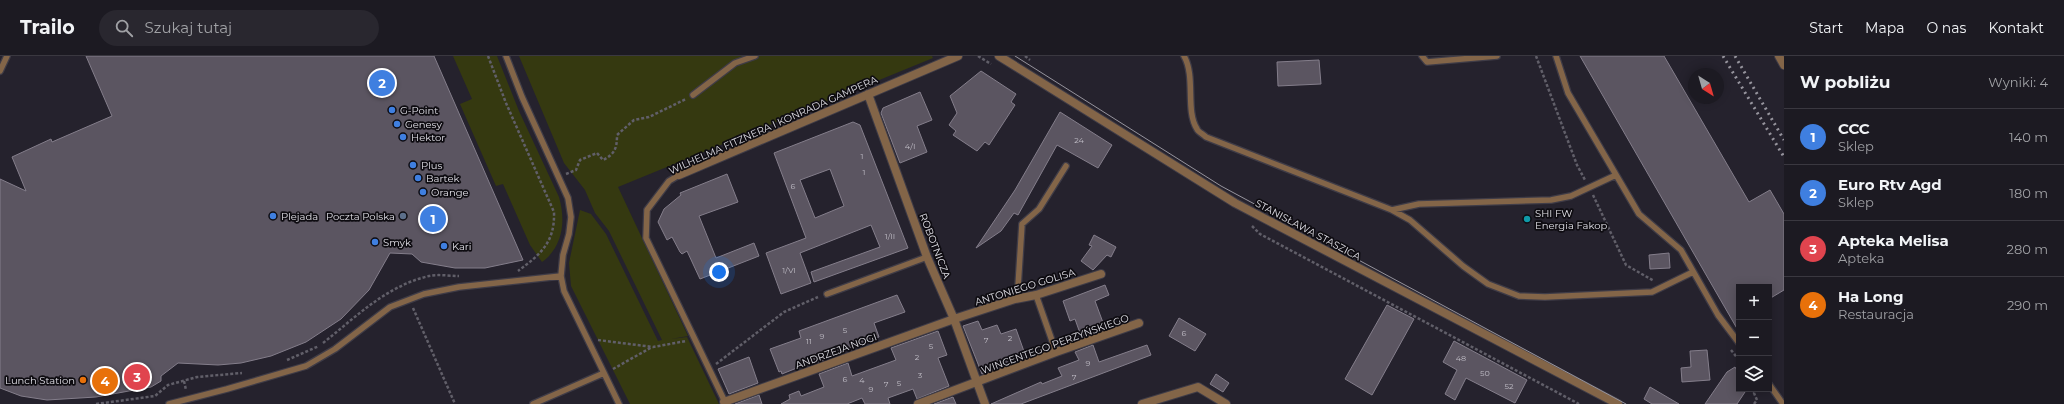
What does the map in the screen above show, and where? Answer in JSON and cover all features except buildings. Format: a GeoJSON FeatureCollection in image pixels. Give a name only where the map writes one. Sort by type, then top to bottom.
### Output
{"type":"FeatureCollection","features":[{"type":"Feature","properties":{"kind":"street","name":"WILHELMA FITZNERA I KONRADA GAMPERA"},"geometry":{"type":"LineString","coordinates":[[678,175],[958,56]]}},
{"type":"Feature","properties":{"kind":"street","name":"STANISŁAWA STASZICA"},"geometry":{"type":"LineString","coordinates":[[999,56],[1235,203],[1618,404]]}},
{"type":"Feature","properties":{"kind":"street"},"geometry":{"type":"LineString","coordinates":[[1779,56],[1784,65]]}},
{"type":"Feature","properties":{"kind":"street","name":"ROBOTNICZA"},"geometry":{"type":"LineString","coordinates":[[868,94],[927,258],[954,319],[985,404]]}},
{"type":"Feature","properties":{"kind":"street","name":"ANTONIEGO GOLISA"},"geometry":{"type":"LineString","coordinates":[[954,319],[1101,274]]}},
{"type":"Feature","properties":{"kind":"street","name":"ANDRZEJA NOGI"},"geometry":{"type":"LineString","coordinates":[[725,403],[954,319]]}},
{"type":"Feature","properties":{"kind":"street","name":"WINCENTEGO PERZYŃSKIEGO"},"geometry":{"type":"LineString","coordinates":[[918,404],[1056,352],[1139,323]]}},
{"type":"Feature","properties":{"kind":"street"},"geometry":{"type":"LineString","coordinates":[[1142,404],[1198,387],[1226,404]]}},
{"type":"Feature","properties":{"kind":"lane"},"geometry":{"type":"LineString","coordinates":[[0,71],[7,56]]}},
{"type":"Feature","properties":{"kind":"lane"},"geometry":{"type":"LineString","coordinates":[[506,56],[522,96],[568,198],[571,217],[570,234],[563,255],[561,276],[564,291],[619,404]]}},
{"type":"Feature","properties":{"kind":"lane"},"geometry":{"type":"LineString","coordinates":[[693,95],[735,63],[755,56]]}},
{"type":"Feature","properties":{"kind":"lane"},"geometry":{"type":"LineString","coordinates":[[1184,56],[1188,64],[1193,119],[1197,130],[1206,137],[1392,210],[1410,220],[1463,266],[1488,284],[1519,296],[1545,297],[1652,292],[1693,272]]}},
{"type":"Feature","properties":{"kind":"lane"},"geometry":{"type":"LineString","coordinates":[[1422,56],[1427,62],[1497,56]]}},
{"type":"Feature","properties":{"kind":"lane"},"geometry":{"type":"LineString","coordinates":[[1556,56],[1568,93],[1638,214],[1681,250],[1718,315],[1736,339]]}},
{"type":"Feature","properties":{"kind":"lane"},"geometry":{"type":"LineString","coordinates":[[1016,299],[1014,294],[1018,287],[1022,224],[1039,209],[1066,166]]}},
{"type":"Feature","properties":{"kind":"lane","name":"WILHELMA FITZNERA I KONRADA GAMPERA"},"geometry":{"type":"LineString","coordinates":[[678,175],[669,180],[647,210],[646,238],[725,403]]}},
{"type":"Feature","properties":{"kind":"lane"},"geometry":{"type":"LineString","coordinates":[[1392,210],[1419,204],[1551,200],[1572,196],[1616,175]]}},
{"type":"Feature","properties":{"kind":"lane"},"geometry":{"type":"LineString","coordinates":[[827,294],[927,258]]}},
{"type":"Feature","properties":{"kind":"lane"},"geometry":{"type":"LineString","coordinates":[[169,404],[306,366],[335,349],[390,307],[410,299],[458,286],[561,276]]}},
{"type":"Feature","properties":{"kind":"lane"},"geometry":{"type":"LineString","coordinates":[[1036,295],[1056,352]]}},
{"type":"Feature","properties":{"kind":"lane"},"geometry":{"type":"LineString","coordinates":[[533,404],[604,374]]}},
{"type":"Feature","properties":{"kind":"lane"},"geometry":{"type":"LineString","coordinates":[[1772,388],[1783,404]]}},
{"type":"Feature","properties":{"kind":"path"},"geometry":{"type":"LineString","coordinates":[[488,56],[506,103],[554,212],[554,223],[547,246],[533,260],[517,271]]}},
{"type":"Feature","properties":{"kind":"path"},"geometry":{"type":"LineString","coordinates":[[1024,56],[1030,60]]}},
{"type":"Feature","properties":{"kind":"path"},"geometry":{"type":"LineString","coordinates":[[1536,56],[1577,165],[1626,265],[1657,282]]}},
{"type":"Feature","properties":{"kind":"path"},"geometry":{"type":"LineString","coordinates":[[558,177],[576,170],[580,160],[597,153],[603,160],[611,156],[617,148],[617,135],[634,120],[649,117],[693,95]]}},
{"type":"Feature","properties":{"kind":"path"},"geometry":{"type":"LineString","coordinates":[[286,360],[322,344],[380,297],[404,285],[430,276],[466,276]]}},
{"type":"Feature","properties":{"kind":"path"},"geometry":{"type":"LineString","coordinates":[[404,285],[455,404]]}},
{"type":"Feature","properties":{"kind":"path"},"geometry":{"type":"LineString","coordinates":[[709,369],[784,312],[827,294]]}},
{"type":"Feature","properties":{"kind":"path"},"geometry":{"type":"LineString","coordinates":[[588,338],[653,347],[695,340]]}},
{"type":"Feature","properties":{"kind":"path"},"geometry":{"type":"LineString","coordinates":[[604,374],[653,347]]}},
{"type":"Feature","properties":{"kind":"path"},"geometry":{"type":"LineString","coordinates":[[1731,349],[1736,356]]}},
{"type":"Feature","properties":{"kind":"path"},"geometry":{"type":"LineString","coordinates":[[96,404],[155,396],[168,385],[197,377],[246,373]]}},
{"type":"Feature","properties":{"kind":"path"},"geometry":{"type":"LineString","coordinates":[[1754,392],[1757,400],[1754,404]]}},
{"type":"Feature","properties":{"kind":"green space"},"geometry":{"type":"Polygon","coordinates":[[[453,56],[497,56],[519,111],[559,197],[562,215],[561,233],[554,249],[542,262],[530,245],[503,184],[496,186],[460,104],[472,99],[453,56]]]}},
{"type":"Feature","properties":{"kind":"green space"},"geometry":{"type":"Polygon","coordinates":[[[519,56],[932,56],[933,58],[618,187],[688,336],[671,339],[687,337],[719,404],[630,404],[571,286],[569,263],[580,210],[591,214],[606,234],[658,341],[662,340],[609,231],[595,213],[585,190],[564,163],[519,56]]]}},
{"type":"Feature","properties":{"kind":"tram line"},"geometry":{"type":"LineString","coordinates":[[1015,56],[1221,186],[1626,404]]}},
{"type":"Feature","properties":{"kind":"railway"},"geometry":{"type":"LineString","coordinates":[[1723,56],[1784,157]]}},
{"type":"Feature","properties":{"kind":"railway"},"geometry":{"type":"LineString","coordinates":[[1735,56],[1784,140]]}},
{"type":"Feature","properties":{"kind":"place","name":"Euro Rtv Agd"},"geometry":{"type":"Point","coordinates":[382,83]}},
{"type":"Feature","properties":{"kind":"place","name":"G-Point"},"geometry":{"type":"Point","coordinates":[392,110]}},
{"type":"Feature","properties":{"kind":"place","name":"Genesy"},"geometry":{"type":"Point","coordinates":[397,124]}},
{"type":"Feature","properties":{"kind":"place","name":"Hektor"},"geometry":{"type":"Point","coordinates":[403,137]}},
{"type":"Feature","properties":{"kind":"place","name":"Plus"},"geometry":{"type":"Point","coordinates":[413,165]}},
{"type":"Feature","properties":{"kind":"place","name":"Bartek"},"geometry":{"type":"Point","coordinates":[418,178]}},
{"type":"Feature","properties":{"kind":"place","name":"Orange"},"geometry":{"type":"Point","coordinates":[423,192]}},
{"type":"Feature","properties":{"kind":"place","name":"Plejada"},"geometry":{"type":"Point","coordinates":[273,216]}},
{"type":"Feature","properties":{"kind":"place","name":"Poczta Polska"},"geometry":{"type":"Point","coordinates":[403,216]}},
{"type":"Feature","properties":{"kind":"place","name":"CCC"},"geometry":{"type":"Point","coordinates":[433,219]}},
{"type":"Feature","properties":{"kind":"place","name":"SHI FW Energia Fakop"},"geometry":{"type":"Point","coordinates":[1527,219]}},
{"type":"Feature","properties":{"kind":"place","name":"Smyk"},"geometry":{"type":"Point","coordinates":[375,242]}},
{"type":"Feature","properties":{"kind":"place","name":"Kari"},"geometry":{"type":"Point","coordinates":[444,246]}},
{"type":"Feature","properties":{"kind":"place","name":"Apteka Melisa"},"geometry":{"type":"Point","coordinates":[137,377]}},
{"type":"Feature","properties":{"kind":"place","name":"Lunch Station"},"geometry":{"type":"Point","coordinates":[83,380]}},
{"type":"Feature","properties":{"kind":"place","name":"Ha Long"},"geometry":{"type":"Point","coordinates":[105,381]}}]}
